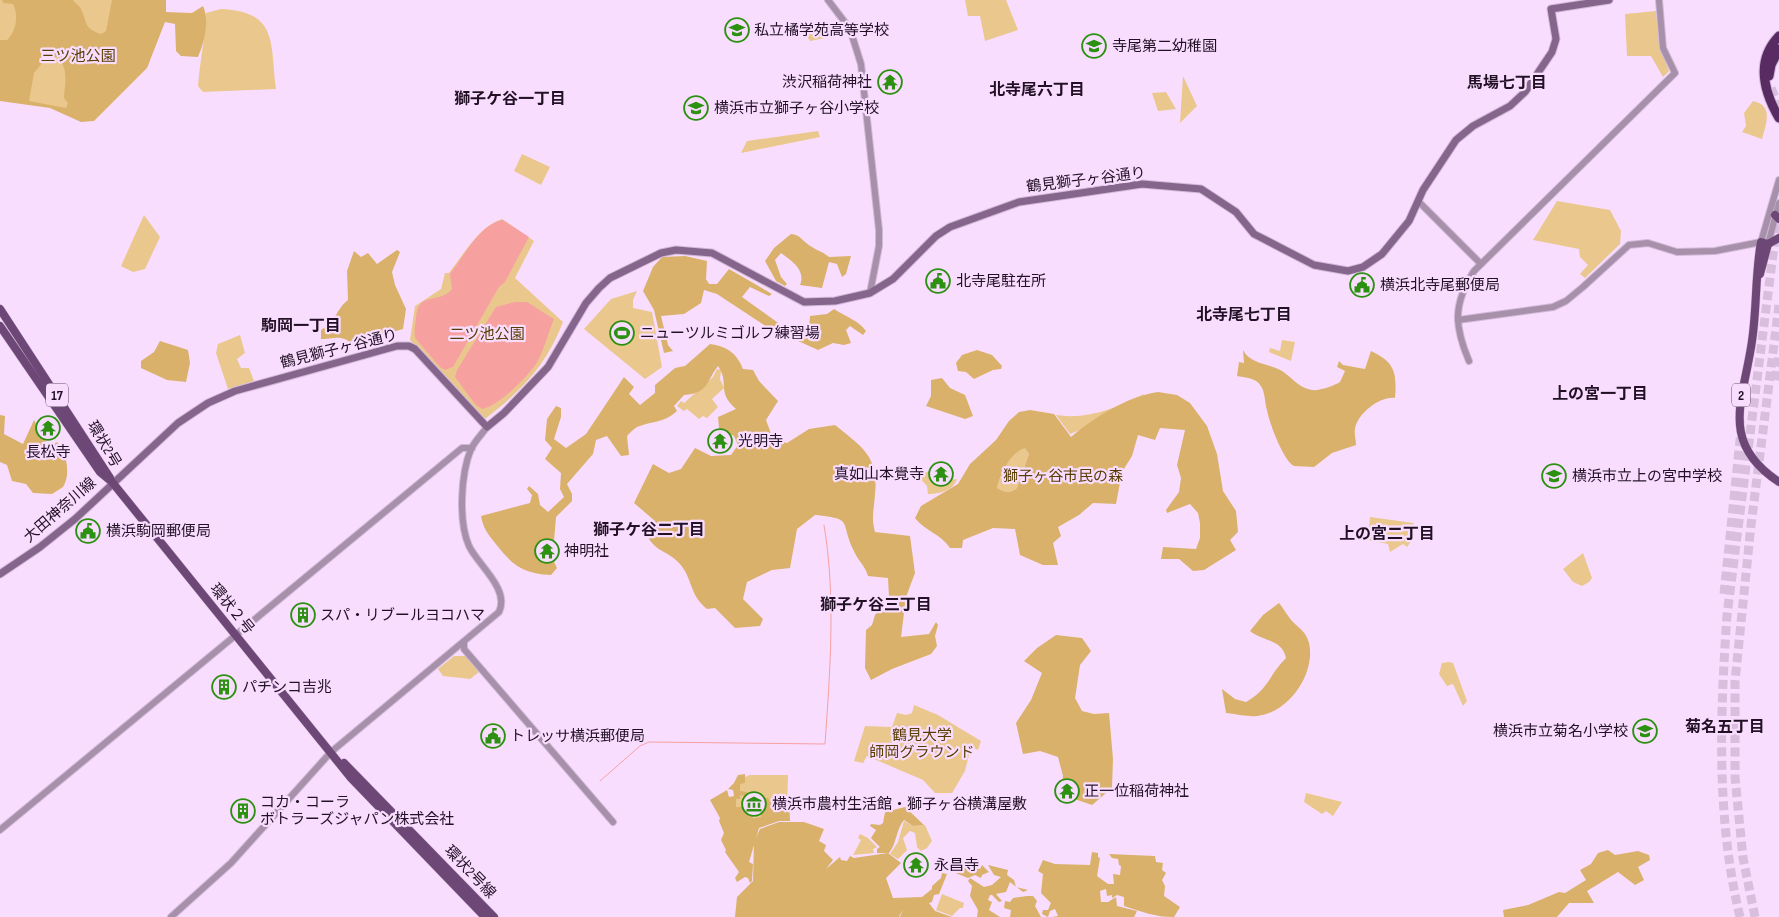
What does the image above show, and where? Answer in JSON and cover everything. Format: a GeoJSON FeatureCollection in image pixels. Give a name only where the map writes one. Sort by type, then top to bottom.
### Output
{"type":"FeatureCollection","features":[{"type":"Feature","properties":{"kind":"highway"},"geometry":{"type":"LineString","coordinates":[[1779,36],[1767,54],[1764,80],[1768,97],[1779,118]]}},
{"type":"Feature","properties":{"kind":"highway"},"geometry":{"type":"LineString","coordinates":[[1771,88],[1771,65],[1779,49]]}},
{"type":"Feature","properties":{"kind":"main road","name":"鶴見獅子ヶ谷通り"},"geometry":{"type":"LineString","coordinates":[[112,482],[178,422],[235,390],[397,346],[415,348],[487,427],[543,373],[586,303],[599,288],[610,278],[661,253],[676,250],[712,253],[804,302],[835,301],[870,293],[893,279],[946,228],[1019,202],[1142,184],[1194,187],[1206,192],[1236,212],[1258,237],[1314,265],[1348,271],[1364,267],[1382,254],[1409,221],[1423,190],[1456,140],[1473,126],[1510,106],[1525,92],[1547,60],[1556,39],[1551,9],[1609,0]]}},
{"type":"Feature","properties":{"kind":"main road"},"geometry":{"type":"LineString","coordinates":[[1764,243],[1779,238]]}},
{"type":"Feature","properties":{"kind":"main road","name":"2"},"geometry":{"type":"LineString","coordinates":[[1764,243],[1756,271],[1752,341],[1738,418],[1741,435],[1750,454],[1763,470],[1779,482]]}},
{"type":"Feature","properties":{"kind":"main road","name":"環状2号"},"geometry":{"type":"LineString","coordinates":[[0,309],[112,482]]}},
{"type":"Feature","properties":{"kind":"main road","name":"環状2号"},"geometry":{"type":"LineString","coordinates":[[0,326],[100,472],[112,482]]}},
{"type":"Feature","properties":{"kind":"main road","name":"大田神奈川線"},"geometry":{"type":"LineString","coordinates":[[0,574],[40,547],[75,519],[112,482]]}},
{"type":"Feature","properties":{"kind":"main road","name":"環状２号"},"geometry":{"type":"LineString","coordinates":[[112,482],[332,752]]}},
{"type":"Feature","properties":{"kind":"main road","name":"環状2号線"},"geometry":{"type":"LineString","coordinates":[[332,752],[351,778],[485,917]]}},
{"type":"Feature","properties":{"kind":"main road","name":"環状2号線"},"geometry":{"type":"LineString","coordinates":[[332,752],[356,773],[494,917]]}},
{"type":"Feature","properties":{"kind":"street"},"geometry":{"type":"LineString","coordinates":[[828,0],[850,29],[861,64],[879,230],[879,246],[870,293]]}},
{"type":"Feature","properties":{"kind":"street"},"geometry":{"type":"LineString","coordinates":[[1469,361],[1459,337],[1458,320],[1461,293],[1474,271],[1675,73],[1663,48],[1659,0]]}},
{"type":"Feature","properties":{"kind":"street"},"geometry":{"type":"LineString","coordinates":[[1764,243],[1779,180]]}},
{"type":"Feature","properties":{"kind":"street"},"geometry":{"type":"LineString","coordinates":[[1418,201],[1480,264]]}},
{"type":"Feature","properties":{"kind":"street"},"geometry":{"type":"LineString","coordinates":[[1764,243],[1777,217],[1779,203]]}},
{"type":"Feature","properties":{"kind":"street"},"geometry":{"type":"LineString","coordinates":[[1458,320],[1553,307],[1566,301],[1629,245],[1640,242],[1677,252],[1714,251],[1764,243]]}},
{"type":"Feature","properties":{"kind":"street"},"geometry":{"type":"LineString","coordinates":[[170,917],[232,863],[332,752],[493,619],[501,608],[502,600],[497,587],[469,545],[461,517],[472,448],[487,427]]}},
{"type":"Feature","properties":{"kind":"street"},"geometry":{"type":"LineString","coordinates":[[0,830],[462,448],[472,448]]}},
{"type":"Feature","properties":{"kind":"street"},"geometry":{"type":"LineString","coordinates":[[464,642],[464,649],[613,822]]}},
{"type":"Feature","properties":{"kind":"green space","name":"三ツ池公園"},"geometry":{"type":"Polygon","coordinates":[[[0,0],[164,0],[164,13],[148,66],[97,117],[0,99],[0,0]]]}},
{"type":"Feature","properties":{"kind":"green space","name":"三ツ池公園"},"geometry":{"type":"Polygon","coordinates":[[[2,0],[73,0],[80,8],[91,30],[101,34],[106,31],[112,0],[166,0],[166,12],[192,13],[203,6],[206,25],[198,57],[181,56],[176,51],[175,24],[165,22],[147,68],[94,121],[81,122],[50,108],[0,101],[0,40],[7,40],[13,33],[16,18],[13,4],[3,3],[2,0]],[[47,57],[34,73],[29,101],[66,108],[68,103],[64,98],[65,71],[57,57],[47,57]]]}},
{"type":"Feature","properties":{"kind":"green space"},"geometry":{"type":"Polygon","coordinates":[[[965,0],[1006,0],[1018,30],[985,41],[980,16],[968,16],[965,0]]]}},
{"type":"Feature","properties":{"kind":"green space"},"geometry":{"type":"Polygon","coordinates":[[[221,9],[240,11],[253,16],[262,24],[268,33],[271,45],[276,89],[203,92],[198,86],[206,13],[221,9]]]}},
{"type":"Feature","properties":{"kind":"green space"},"geometry":{"type":"Polygon","coordinates":[[[1656,11],[1659,44],[1669,71],[1663,77],[1651,56],[1627,56],[1625,14],[1656,11]]]}},
{"type":"Feature","properties":{"kind":"green space"},"geometry":{"type":"Polygon","coordinates":[[[829,22],[833,25],[836,36],[810,41],[804,32],[829,22]]]}},
{"type":"Feature","properties":{"kind":"green space"},"geometry":{"type":"Polygon","coordinates":[[[1183,76],[1197,106],[1180,123],[1183,76]]]}},
{"type":"Feature","properties":{"kind":"green space"},"geometry":{"type":"Polygon","coordinates":[[[1166,92],[1176,109],[1158,111],[1152,93],[1166,92]]]}},
{"type":"Feature","properties":{"kind":"green space"},"geometry":{"type":"Polygon","coordinates":[[[1753,101],[1760,103],[1766,111],[1767,116],[1762,139],[1742,132],[1746,126],[1744,113],[1753,101]]]}},
{"type":"Feature","properties":{"kind":"green space"},"geometry":{"type":"Polygon","coordinates":[[[818,131],[820,137],[741,153],[747,141],[818,131]]]}},
{"type":"Feature","properties":{"kind":"green space"},"geometry":{"type":"Polygon","coordinates":[[[522,154],[550,167],[541,185],[514,171],[522,154]]]}},
{"type":"Feature","properties":{"kind":"green space"},"geometry":{"type":"Polygon","coordinates":[[[1557,201],[1610,210],[1621,231],[1620,244],[1585,278],[1580,274],[1588,265],[1580,257],[1579,249],[1533,240],[1557,201]]]}},
{"type":"Feature","properties":{"kind":"green space"},"geometry":{"type":"Polygon","coordinates":[[[144,215],[160,237],[145,269],[133,272],[121,266],[144,215]]]}},
{"type":"Feature","properties":{"kind":"green space","name":"二ツ池公園"},"geometry":{"type":"Polygon","coordinates":[[[502,219],[534,241],[515,278],[563,322],[549,352],[532,376],[485,419],[410,340],[415,306],[441,289],[445,273],[449,273],[479,234],[502,219]]]}},
{"type":"Feature","properties":{"kind":"green space"},"geometry":{"type":"Polygon","coordinates":[[[791,234],[797,235],[829,257],[851,256],[846,274],[842,277],[837,264],[829,262],[822,288],[800,285],[800,270],[781,253],[775,260],[781,277],[787,284],[785,286],[776,281],[765,261],[774,248],[791,234]]]}},
{"type":"Feature","properties":{"kind":"green space"},"geometry":{"type":"Polygon","coordinates":[[[397,250],[400,252],[392,272],[395,285],[406,309],[403,329],[367,339],[367,342],[357,347],[347,340],[340,338],[321,339],[321,330],[330,323],[348,300],[347,271],[354,251],[361,257],[368,253],[377,264],[397,250]]]}},
{"type":"Feature","properties":{"kind":"green space"},"geometry":{"type":"Polygon","coordinates":[[[685,256],[707,261],[706,279],[709,284],[717,284],[729,269],[772,294],[769,296],[750,287],[742,297],[781,325],[780,331],[776,333],[717,294],[704,290],[701,303],[684,314],[661,316],[668,345],[673,351],[664,353],[654,310],[643,291],[653,267],[662,257],[685,256]]]}},
{"type":"Feature","properties":{"kind":"green space","name":"ニューツルミゴルフ練習場"},"geometry":{"type":"Polygon","coordinates":[[[637,291],[633,300],[633,308],[652,312],[662,367],[645,379],[584,329],[611,299],[637,291]]]}},
{"type":"Feature","properties":{"kind":"green space"},"geometry":{"type":"Polygon","coordinates":[[[834,309],[859,324],[866,331],[863,335],[850,326],[846,330],[851,343],[844,345],[833,343],[818,350],[796,340],[797,335],[801,336],[809,329],[810,316],[827,314],[834,309]]]}},
{"type":"Feature","properties":{"kind":"green space"},"geometry":{"type":"Polygon","coordinates":[[[240,335],[245,353],[237,359],[241,368],[249,368],[254,381],[228,389],[216,353],[218,344],[240,335]]]}},
{"type":"Feature","properties":{"kind":"green space"},"geometry":{"type":"Polygon","coordinates":[[[1282,340],[1295,342],[1291,361],[1269,352],[1270,348],[1280,351],[1282,340]]]}},
{"type":"Feature","properties":{"kind":"green space"},"geometry":{"type":"Polygon","coordinates":[[[160,341],[188,350],[190,363],[186,382],[167,380],[141,368],[141,361],[154,352],[160,341]]]}},
{"type":"Feature","properties":{"kind":"green space"},"geometry":{"type":"Polygon","coordinates":[[[710,344],[721,346],[730,351],[741,363],[743,369],[753,370],[759,381],[778,401],[766,420],[773,439],[787,443],[809,429],[835,425],[861,446],[867,454],[874,470],[876,481],[873,518],[875,532],[910,536],[915,573],[906,597],[901,637],[929,634],[936,622],[938,625],[935,636],[937,646],[931,654],[892,669],[871,680],[865,668],[866,630],[872,625],[875,615],[889,598],[888,578],[868,576],[849,540],[844,523],[836,518],[815,515],[797,529],[790,568],[772,570],[747,582],[743,599],[763,619],[760,626],[735,628],[715,608],[707,609],[697,598],[687,575],[679,563],[652,543],[645,531],[655,521],[634,503],[653,464],[669,473],[681,469],[695,448],[711,456],[731,455],[738,445],[734,436],[719,428],[718,417],[736,409],[726,397],[723,378],[718,366],[706,386],[698,392],[684,395],[674,406],[677,411],[673,415],[638,427],[627,436],[629,455],[621,456],[607,436],[596,440],[593,454],[567,484],[572,494],[572,501],[556,517],[554,541],[544,544],[542,556],[553,560],[557,568],[551,575],[519,567],[501,551],[490,537],[484,527],[481,516],[530,503],[532,495],[527,489],[529,486],[538,494],[540,505],[548,512],[564,497],[560,489],[561,473],[545,459],[552,448],[545,440],[547,419],[556,406],[561,408],[561,417],[554,439],[566,448],[586,434],[624,377],[634,387],[629,394],[640,405],[655,393],[655,385],[675,368],[685,366],[710,344]]]}},
{"type":"Feature","properties":{"kind":"green space"},"geometry":{"type":"Polygon","coordinates":[[[977,350],[992,355],[1002,366],[1001,369],[993,370],[974,379],[966,372],[958,371],[956,363],[962,355],[977,350]]]}},
{"type":"Feature","properties":{"kind":"green space"},"geometry":{"type":"Polygon","coordinates":[[[1243,350],[1251,359],[1281,370],[1301,386],[1315,390],[1340,382],[1345,371],[1337,367],[1339,361],[1343,365],[1365,369],[1371,351],[1385,359],[1393,369],[1395,375],[1395,398],[1389,398],[1376,403],[1360,418],[1355,431],[1356,445],[1332,453],[1314,467],[1294,466],[1285,456],[1277,440],[1268,416],[1262,387],[1254,380],[1237,376],[1239,362],[1244,363],[1243,350]]]}},
{"type":"Feature","properties":{"kind":"green space"},"geometry":{"type":"Polygon","coordinates":[[[717,369],[721,370],[720,379],[724,388],[712,399],[718,407],[707,418],[703,416],[699,419],[687,409],[684,411],[677,406],[681,401],[684,403],[713,377],[717,369]]]}},
{"type":"Feature","properties":{"kind":"green space"},"geometry":{"type":"Polygon","coordinates":[[[942,378],[950,388],[965,395],[973,416],[965,419],[926,406],[931,396],[931,380],[942,378]]]}},
{"type":"Feature","properties":{"kind":"green space","name":"獅子ヶ谷市民の森"},"geometry":{"type":"Polygon","coordinates":[[[1158,392],[1177,395],[1190,403],[1207,426],[1217,454],[1223,491],[1236,511],[1238,532],[1230,540],[1236,550],[1204,570],[1193,571],[1179,559],[1161,559],[1163,547],[1196,549],[1200,538],[1198,513],[1190,504],[1167,513],[1166,510],[1179,492],[1181,478],[1177,465],[1185,430],[1160,428],[1155,440],[1138,435],[1132,456],[1122,472],[1116,504],[1093,503],[1079,515],[1058,527],[1061,536],[1053,543],[1058,565],[1043,565],[1020,555],[1015,529],[993,528],[963,540],[962,548],[950,548],[942,539],[915,518],[921,506],[958,484],[970,464],[996,440],[1009,421],[1019,412],[1030,410],[1054,414],[1071,437],[1090,422],[1112,409],[1134,398],[1158,392]],[[1025,448],[1015,454],[1003,470],[997,488],[1007,492],[1017,488],[1029,454],[1025,448]]]}},
{"type":"Feature","properties":{"kind":"green space"},"geometry":{"type":"Polygon","coordinates":[[[1144,394],[1142,398],[1095,424],[1070,434],[1056,415],[1079,416],[1102,412],[1144,394]]]}},
{"type":"Feature","properties":{"kind":"green space"},"geometry":{"type":"Polygon","coordinates":[[[0,415],[5,416],[4,434],[23,444],[34,420],[47,444],[52,446],[57,442],[67,464],[67,476],[63,487],[52,494],[33,493],[26,484],[12,481],[7,465],[0,462],[0,415]]]}},
{"type":"Feature","properties":{"kind":"green space"},"geometry":{"type":"Polygon","coordinates":[[[1025,447],[1029,454],[1017,488],[1007,492],[997,488],[1011,458],[1025,447]]]}},
{"type":"Feature","properties":{"kind":"green space"},"geometry":{"type":"Polygon","coordinates":[[[933,470],[935,482],[957,479],[949,489],[928,494],[927,486],[917,475],[933,470]]]}},
{"type":"Feature","properties":{"kind":"green space"},"geometry":{"type":"Polygon","coordinates":[[[1370,517],[1414,523],[1410,543],[1407,547],[1403,544],[1390,552],[1388,544],[1368,540],[1370,517]]]}},
{"type":"Feature","properties":{"kind":"green space"},"geometry":{"type":"Polygon","coordinates":[[[1583,553],[1592,578],[1582,586],[1573,582],[1563,569],[1583,553]]]}},
{"type":"Feature","properties":{"kind":"green space"},"geometry":{"type":"Polygon","coordinates":[[[1279,603],[1308,639],[1310,655],[1304,678],[1298,690],[1280,708],[1269,713],[1246,716],[1226,713],[1222,689],[1235,699],[1246,702],[1260,692],[1286,658],[1281,647],[1277,644],[1250,631],[1263,615],[1279,603]]]}},
{"type":"Feature","properties":{"kind":"green space"},"geometry":{"type":"Polygon","coordinates":[[[1056,635],[1082,638],[1091,651],[1080,665],[1075,698],[1082,711],[1094,714],[1109,713],[1113,759],[1112,788],[1092,805],[1060,794],[1063,776],[1058,757],[1040,751],[1023,754],[1016,723],[1031,700],[1042,673],[1024,661],[1037,648],[1056,635]]]}},
{"type":"Feature","properties":{"kind":"green space"},"geometry":{"type":"Polygon","coordinates":[[[454,656],[466,656],[479,672],[470,679],[443,676],[438,669],[454,656]]]}},
{"type":"Feature","properties":{"kind":"green space"},"geometry":{"type":"Polygon","coordinates":[[[1442,663],[1453,663],[1467,701],[1463,706],[1453,684],[1447,686],[1439,674],[1442,663]]]}},
{"type":"Feature","properties":{"kind":"green space","name":"鶴見大学 師岡グラウンド"},"geometry":{"type":"Polygon","coordinates":[[[914,705],[938,715],[981,741],[978,750],[971,747],[965,771],[952,793],[935,793],[923,780],[867,756],[863,763],[854,761],[865,726],[892,727],[897,713],[906,715],[912,713],[914,705]]]}},
{"type":"Feature","properties":{"kind":"green space"},"geometry":{"type":"Polygon","coordinates":[[[745,774],[745,783],[740,784],[740,791],[747,792],[745,796],[740,795],[740,799],[736,799],[736,807],[743,807],[748,814],[752,813],[753,818],[761,817],[760,798],[768,798],[771,804],[774,802],[774,807],[782,806],[782,808],[785,807],[786,797],[789,797],[790,821],[779,821],[759,828],[749,862],[753,864],[752,881],[750,883],[748,878],[745,877],[737,882],[735,878],[739,872],[725,852],[726,850],[721,840],[724,833],[719,821],[720,818],[710,800],[727,790],[729,797],[734,796],[733,790],[728,789],[738,775],[745,774]]]}},
{"type":"Feature","properties":{"kind":"green space"},"geometry":{"type":"Polygon","coordinates":[[[750,775],[788,775],[787,811],[762,820],[735,810],[735,795],[740,779],[750,775]]]}},
{"type":"Feature","properties":{"kind":"green space"},"geometry":{"type":"Polygon","coordinates":[[[1306,793],[1342,802],[1333,816],[1326,811],[1322,814],[1304,802],[1306,793]]]}},
{"type":"Feature","properties":{"kind":"green space"},"geometry":{"type":"Polygon","coordinates":[[[905,807],[924,825],[913,826],[904,820],[889,853],[877,853],[877,849],[880,847],[871,838],[876,830],[870,826],[871,824],[880,825],[883,823],[885,812],[905,807]]]}},
{"type":"Feature","properties":{"kind":"green space"},"geometry":{"type":"Polygon","coordinates":[[[904,821],[913,826],[925,825],[932,841],[927,848],[921,851],[917,847],[915,833],[910,831],[903,838],[907,850],[898,859],[890,854],[898,842],[904,821]]]}},
{"type":"Feature","properties":{"kind":"green space"},"geometry":{"type":"Polygon","coordinates":[[[779,822],[804,822],[824,829],[819,841],[826,845],[824,851],[833,860],[826,869],[840,857],[841,860],[847,861],[850,856],[854,858],[888,853],[901,863],[886,878],[893,898],[922,897],[932,889],[932,886],[941,878],[942,873],[947,874],[939,894],[934,895],[932,902],[929,903],[935,911],[952,917],[900,917],[903,909],[899,917],[735,917],[737,897],[753,881],[754,842],[760,829],[779,822]]]}},
{"type":"Feature","properties":{"kind":"green space"},"geometry":{"type":"Polygon","coordinates":[[[860,834],[868,838],[877,847],[873,849],[874,853],[853,855],[861,840],[858,838],[860,834]]]}},
{"type":"Feature","properties":{"kind":"green space"},"geometry":{"type":"Polygon","coordinates":[[[1608,850],[1615,855],[1638,851],[1649,855],[1650,860],[1638,867],[1644,880],[1635,885],[1618,872],[1587,891],[1594,903],[1569,903],[1557,917],[1504,917],[1503,910],[1528,905],[1559,892],[1565,893],[1586,880],[1580,870],[1591,864],[1598,853],[1608,850]]]}},
{"type":"Feature","properties":{"kind":"green space"},"geometry":{"type":"Polygon","coordinates":[[[1092,852],[1098,853],[1100,858],[1097,876],[1108,884],[1114,884],[1113,874],[1120,875],[1121,866],[1118,859],[1112,858],[1109,854],[1155,856],[1156,862],[1163,863],[1162,870],[1166,873],[1162,880],[1165,886],[1164,896],[1180,907],[1174,917],[1154,915],[1124,906],[1124,897],[1117,895],[1112,898],[1112,895],[1107,896],[1106,889],[1100,891],[1101,902],[1108,902],[1116,897],[1117,906],[1137,911],[1134,917],[1052,917],[1058,916],[1055,909],[1050,911],[1048,917],[1042,914],[1043,910],[1048,910],[1051,903],[1041,893],[1043,874],[1038,871],[1043,860],[1055,864],[1090,865],[1092,852]]]}},
{"type":"Feature","properties":{"kind":"green space"},"geometry":{"type":"Polygon","coordinates":[[[952,862],[966,868],[967,866],[980,869],[982,865],[989,872],[982,875],[981,878],[975,875],[968,878],[953,872],[954,868],[950,866],[952,862]]]}},
{"type":"Feature","properties":{"kind":"green space"},"geometry":{"type":"Polygon","coordinates":[[[988,865],[1008,870],[1007,875],[1014,880],[1016,887],[1010,882],[1006,892],[996,894],[1002,901],[999,902],[990,895],[988,900],[992,902],[989,910],[1000,917],[977,917],[978,910],[970,896],[972,886],[968,881],[970,878],[984,887],[992,885],[1001,877],[994,875],[988,865]]]}},
{"type":"Feature","properties":{"kind":"green space"},"geometry":{"type":"Polygon","coordinates":[[[1017,887],[1028,890],[1023,892],[1017,887]]]}},
{"type":"Feature","properties":{"kind":"green space"},"geometry":{"type":"Polygon","coordinates":[[[942,894],[964,903],[963,908],[960,908],[952,916],[936,910],[942,894]]]}},
{"type":"Feature","properties":{"kind":"green space"},"geometry":{"type":"Polygon","coordinates":[[[1033,896],[1037,901],[1035,906],[1041,917],[1010,917],[1011,910],[1004,908],[1005,901],[1010,902],[1013,898],[1033,896]]]}},
{"type":"Feature","properties":{"kind":"shaded area"},"geometry":{"type":"Polygon","coordinates":[[[503,220],[529,237],[505,282],[499,287],[453,367],[445,370],[440,367],[415,338],[418,309],[425,301],[447,294],[452,289],[450,274],[467,250],[487,227],[503,220]]]}},
{"type":"Feature","properties":{"kind":"shaded area"},"geometry":{"type":"Polygon","coordinates":[[[515,302],[527,302],[554,319],[541,353],[532,370],[504,397],[489,407],[482,409],[475,404],[455,377],[457,370],[496,307],[515,302]]]}},
{"type":"Feature","properties":{"kind":"waterway"},"geometry":{"type":"LineString","coordinates":[[600,781],[640,746],[649,742],[825,744],[831,607],[828,552],[824,525]]}},
{"type":"Feature","properties":{"kind":"tunnel"},"geometry":{"type":"LineString","coordinates":[[1771,88],[1779,106]]}},
{"type":"Feature","properties":{"kind":"tunnel"},"geometry":{"type":"LineString","coordinates":[[1740,917],[1732,880],[1723,805],[1722,729],[1727,615],[1778,215]]}},
{"type":"Feature","properties":{"kind":"tunnel"},"geometry":{"type":"LineString","coordinates":[[1755,917],[1743,858],[1735,777],[1735,681],[1751,525],[1779,305]]}},
{"type":"Feature","properties":{"kind":"tunnel"},"geometry":{"type":"LineString","coordinates":[[1775,380],[1779,355]]}},
{"type":"Feature","properties":{"kind":"tunnel"},"geometry":{"type":"LineString","coordinates":[[1724,594],[1741,431]]}},
{"type":"Feature","properties":{"kind":"place","name":"私立橘学苑高等学校"},"geometry":{"type":"Point","coordinates":[737,30]}},
{"type":"Feature","properties":{"kind":"place","name":"寺尾第二幼稚園"},"geometry":{"type":"Point","coordinates":[1094,46]}},
{"type":"Feature","properties":{"kind":"place","name":"渋沢稲荷神社"},"geometry":{"type":"Point","coordinates":[890,82]}},
{"type":"Feature","properties":{"kind":"place","name":"横浜市立獅子ヶ谷小学校"},"geometry":{"type":"Point","coordinates":[696,108]}},
{"type":"Feature","properties":{"kind":"place","name":"北寺尾駐在所"},"geometry":{"type":"Point","coordinates":[938,281]}},
{"type":"Feature","properties":{"kind":"place","name":"横浜北寺尾郵便局"},"geometry":{"type":"Point","coordinates":[1362,285]}},
{"type":"Feature","properties":{"kind":"place","name":"ニューツルミゴルフ練習場"},"geometry":{"type":"Point","coordinates":[622,333]}},
{"type":"Feature","properties":{"kind":"place","name":"長松寺"},"geometry":{"type":"Point","coordinates":[48,428]}},
{"type":"Feature","properties":{"kind":"place","name":"光明寺"},"geometry":{"type":"Point","coordinates":[720,441]}},
{"type":"Feature","properties":{"kind":"place","name":"真如山本覺寺"},"geometry":{"type":"Point","coordinates":[941,474]}},
{"type":"Feature","properties":{"kind":"place","name":"横浜市立上の宮中学校"},"geometry":{"type":"Point","coordinates":[1554,476]}},
{"type":"Feature","properties":{"kind":"place","name":"横浜駒岡郵便局"},"geometry":{"type":"Point","coordinates":[88,531]}},
{"type":"Feature","properties":{"kind":"place","name":"神明社"},"geometry":{"type":"Point","coordinates":[547,551]}},
{"type":"Feature","properties":{"kind":"place","name":"スパ・リブールヨコハマ"},"geometry":{"type":"Point","coordinates":[303,615]}},
{"type":"Feature","properties":{"kind":"place","name":"パチンコ吉兆"},"geometry":{"type":"Point","coordinates":[224,687]}},
{"type":"Feature","properties":{"kind":"place","name":"横浜市立菊名小学校"},"geometry":{"type":"Point","coordinates":[1645,731]}},
{"type":"Feature","properties":{"kind":"place","name":"トレッサ横浜郵便局"},"geometry":{"type":"Point","coordinates":[493,736]}},
{"type":"Feature","properties":{"kind":"place","name":"正一位稲荷神社"},"geometry":{"type":"Point","coordinates":[1067,791]}},
{"type":"Feature","properties":{"kind":"place","name":"横浜市農村生活館・獅子ヶ谷横溝屋敷"},"geometry":{"type":"Point","coordinates":[754,804]}},
{"type":"Feature","properties":{"kind":"place","name":"コカ・コーラ ボトラーズジャパン株式会社"},"geometry":{"type":"Point","coordinates":[243,811]}},
{"type":"Feature","properties":{"kind":"place","name":"永昌寺"},"geometry":{"type":"Point","coordinates":[916,865]}},
{"type":"Feature","properties":{"kind":"district","name":"馬場七丁目"},"geometry":{"type":"Point","coordinates":[1507,83]}},
{"type":"Feature","properties":{"kind":"district","name":"北寺尾六丁目"},"geometry":{"type":"Point","coordinates":[1037,90]}},
{"type":"Feature","properties":{"kind":"district","name":"獅子ケ谷一丁目"},"geometry":{"type":"Point","coordinates":[510,99]}},
{"type":"Feature","properties":{"kind":"district","name":"北寺尾七丁目"},"geometry":{"type":"Point","coordinates":[1244,315]}},
{"type":"Feature","properties":{"kind":"district","name":"駒岡一丁目"},"geometry":{"type":"Point","coordinates":[301,326]}},
{"type":"Feature","properties":{"kind":"district","name":"上の宮一丁目"},"geometry":{"type":"Point","coordinates":[1600,394]}},
{"type":"Feature","properties":{"kind":"district","name":"獅子ケ谷二丁目"},"geometry":{"type":"Point","coordinates":[649,530]}},
{"type":"Feature","properties":{"kind":"district","name":"上の宮二丁目"},"geometry":{"type":"Point","coordinates":[1387,534]}},
{"type":"Feature","properties":{"kind":"district","name":"獅子ケ谷三丁目"},"geometry":{"type":"Point","coordinates":[876,605]}},
{"type":"Feature","properties":{"kind":"district","name":"菊名五丁目"},"geometry":{"type":"Point","coordinates":[1725,727]}}]}
